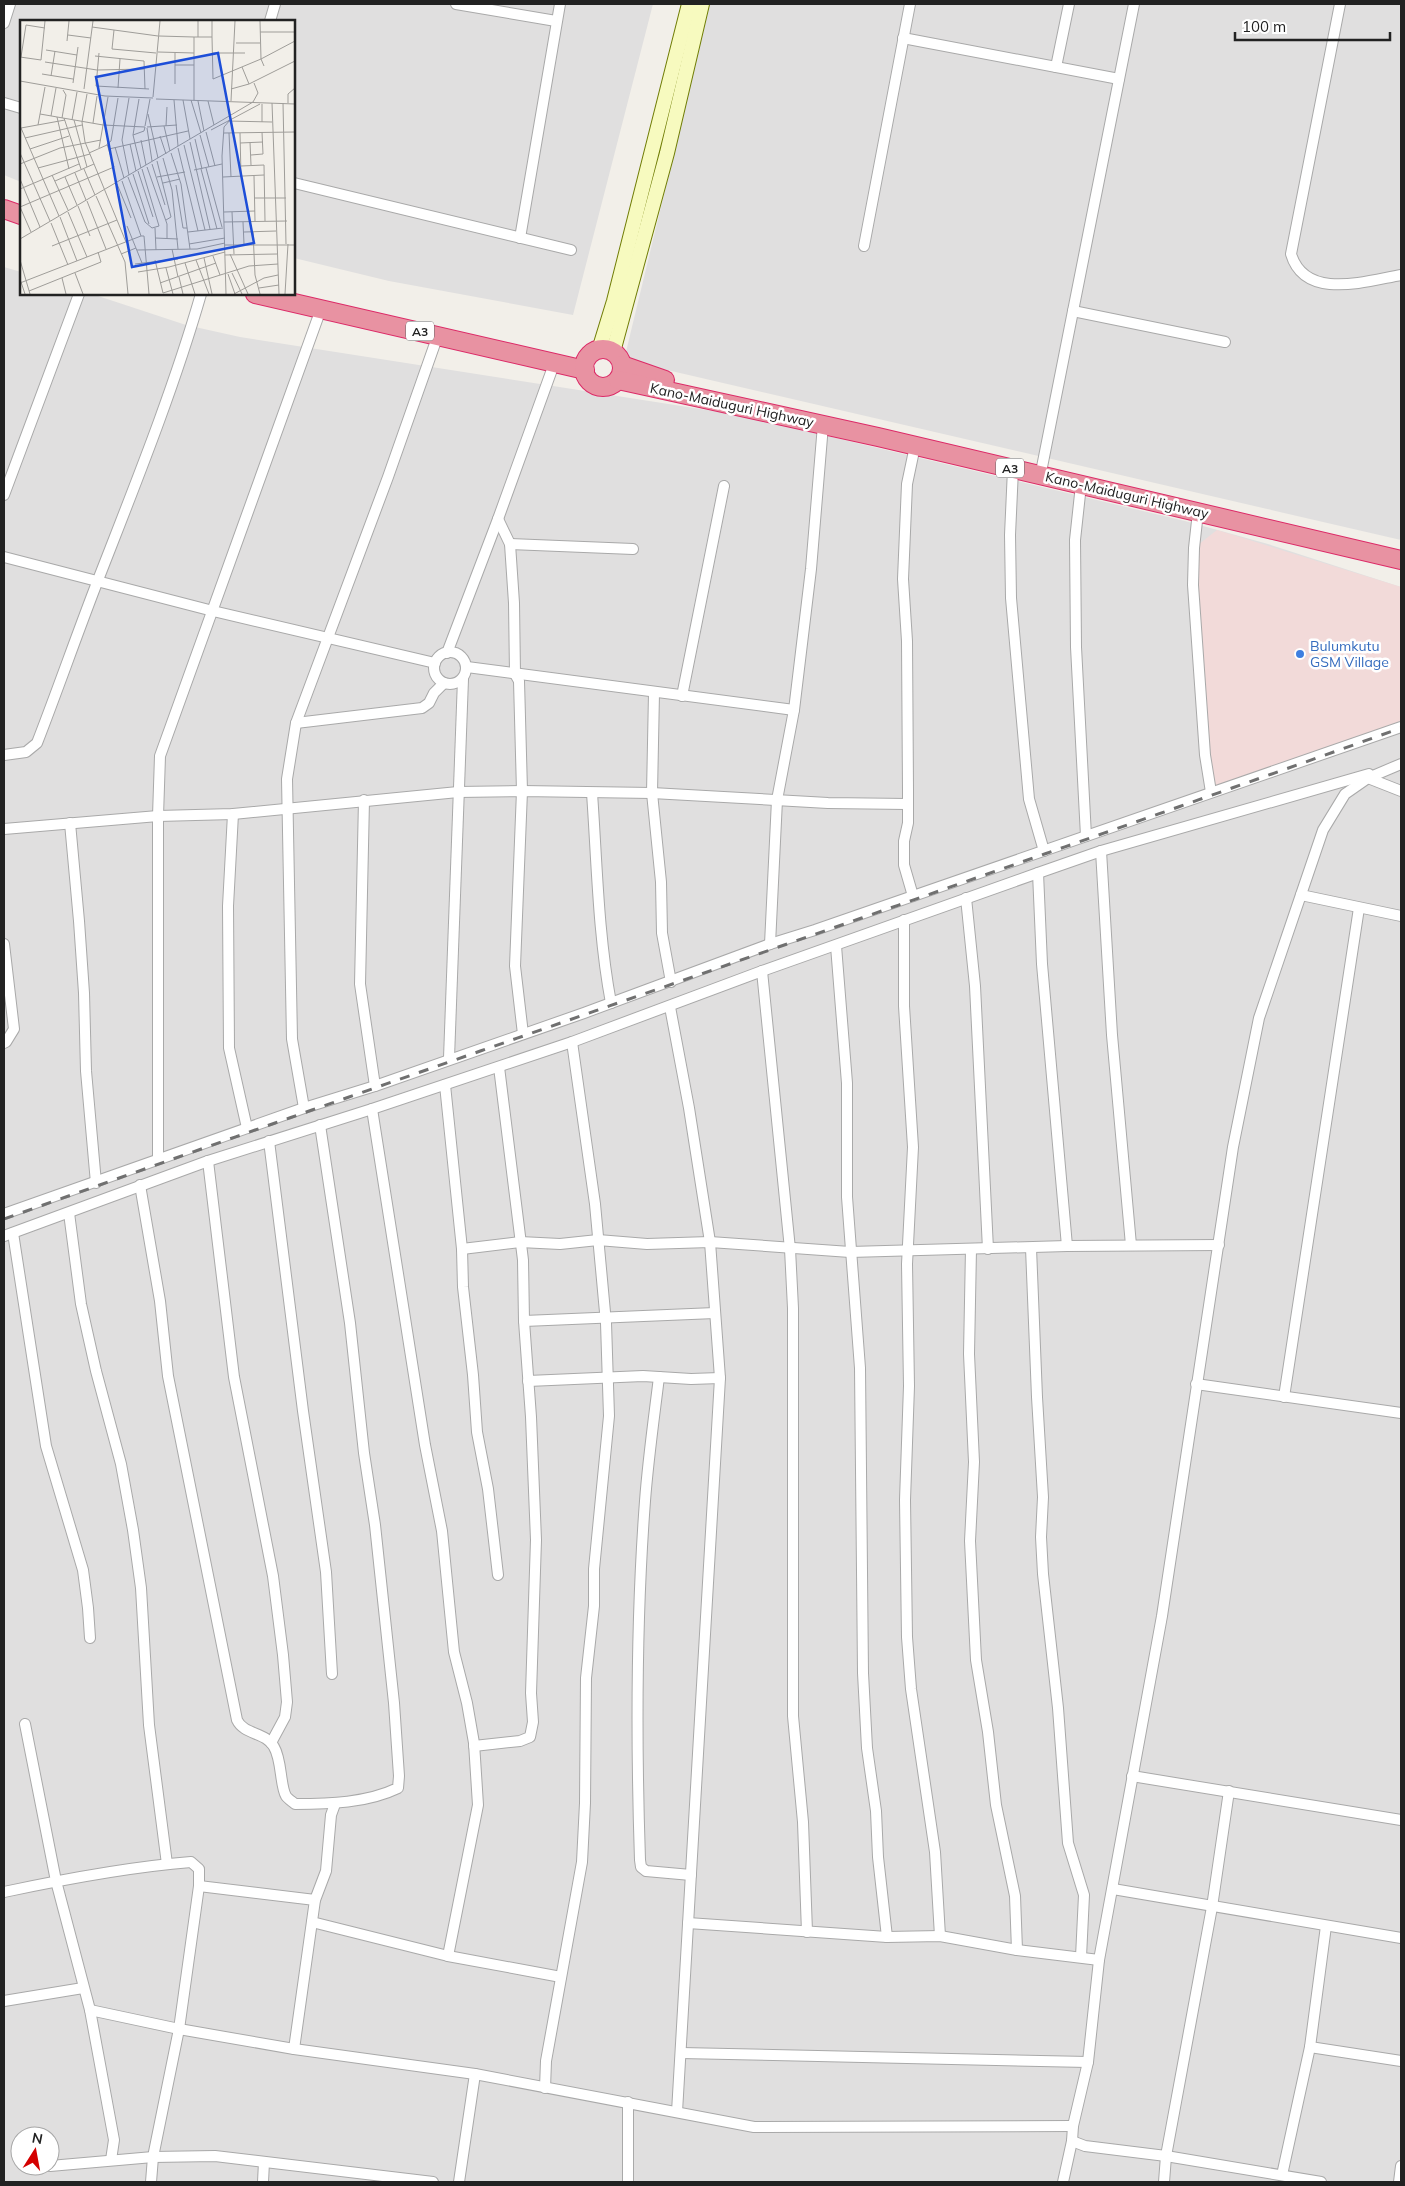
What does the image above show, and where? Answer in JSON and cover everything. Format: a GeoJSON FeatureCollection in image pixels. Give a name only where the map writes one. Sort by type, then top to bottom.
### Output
{"type":"FeatureCollection","features":[{"type":"Feature","properties":{"kind":"highway"},"geometry":{"type":"LineString","coordinates":[[4,209],[20,215]]}},
{"type":"Feature","properties":{"kind":"highway"},"geometry":{"type":"LineString","coordinates":[[4,221],[20,227]]}},
{"type":"Feature","properties":{"kind":"highway","name":"Kano-Maiduguri Highway"},"geometry":{"type":"LineString","coordinates":[[295,292],[537,350],[604,363],[823,425],[879,433],[915,446],[1401,560]]}},
{"type":"Feature","properties":{"kind":"highway","name":"Kano-Maiduguri Highway"},"geometry":{"type":"LineString","coordinates":[[259,295],[554,364],[604,363],[666,381],[879,433],[1042,467],[1401,549]]}},
{"type":"Feature","properties":{"kind":"street"},"geometry":{"type":"LineString","coordinates":[[4,23],[10,4]]}},
{"type":"Feature","properties":{"kind":"street"},"geometry":{"type":"LineString","coordinates":[[270,20],[275,4]]}},
{"type":"Feature","properties":{"kind":"street"},"geometry":{"type":"LineString","coordinates":[[456,4],[556,20]]}},
{"type":"Feature","properties":{"kind":"street"},"geometry":{"type":"LineString","coordinates":[[520,238],[560,4]]}},
{"type":"Feature","properties":{"kind":"street"},"geometry":{"type":"LineString","coordinates":[[604,363],[619,281],[688,4]]}},
{"type":"Feature","properties":{"kind":"street"},"geometry":{"type":"LineString","coordinates":[[604,363],[667,152],[702,4]]}},
{"type":"Feature","properties":{"kind":"street"},"geometry":{"type":"LineString","coordinates":[[864,246],[910,4]]}},
{"type":"Feature","properties":{"kind":"street"},"geometry":{"type":"LineString","coordinates":[[1056,67],[1069,4]]}},
{"type":"Feature","properties":{"kind":"street"},"geometry":{"type":"LineString","coordinates":[[1042,467],[1134,4]]}},
{"type":"Feature","properties":{"kind":"street"},"geometry":{"type":"LineString","coordinates":[[1340,4],[1291,254],[1295,267],[1304,277],[1317,282],[1342,285],[1401,275]]}},
{"type":"Feature","properties":{"kind":"street"},"geometry":{"type":"LineString","coordinates":[[904,38],[1119,79]]}},
{"type":"Feature","properties":{"kind":"street"},"geometry":{"type":"LineString","coordinates":[[4,103],[20,108]]}},
{"type":"Feature","properties":{"kind":"street"},"geometry":{"type":"LineString","coordinates":[[295,183],[571,250]]}},
{"type":"Feature","properties":{"kind":"street"},"geometry":{"type":"LineString","coordinates":[[4,495],[79,295]]}},
{"type":"Feature","properties":{"kind":"street"},"geometry":{"type":"LineString","coordinates":[[4,755],[26,752],[37,744],[140,474],[186,345],[201,295]]}},
{"type":"Feature","properties":{"kind":"street"},"geometry":{"type":"LineString","coordinates":[[158,1159],[158,816],[160,756],[321,309]]}},
{"type":"Feature","properties":{"kind":"street"},"geometry":{"type":"LineString","coordinates":[[1073,311],[1225,342]]}},
{"type":"Feature","properties":{"kind":"street"},"geometry":{"type":"LineString","coordinates":[[304,1108],[292,1038],[287,779],[296,723],[388,477],[438,336]]}},
{"type":"Feature","properties":{"kind":"street"},"geometry":{"type":"LineString","coordinates":[[463,679],[454,684],[444,683],[435,673],[435,663],[440,656],[447,652],[554,364]]}},
{"type":"Feature","properties":{"kind":"street"},"geometry":{"type":"LineString","coordinates":[[770,944],[777,800],[794,710],[811,569],[823,425]]}},
{"type":"Feature","properties":{"kind":"street"},"geometry":{"type":"LineString","coordinates":[[913,896],[904,865],[904,841],[908,823],[907,641],[903,579],[907,484],[915,446]]}},
{"type":"Feature","properties":{"kind":"street"},"geometry":{"type":"LineString","coordinates":[[1013,469],[1010,598],[1019,674],[1028,799],[1044,850]]}},
{"type":"Feature","properties":{"kind":"street"},"geometry":{"type":"LineString","coordinates":[[1082,485],[1076,540],[1076,647],[1086,836]]}},
{"type":"Feature","properties":{"kind":"street"},"geometry":{"type":"LineString","coordinates":[[682,696],[724,486]]}},
{"type":"Feature","properties":{"kind":"street"},"geometry":{"type":"LineString","coordinates":[[1198,512],[1194,548],[1193,585],[1205,755],[1211,792]]}},
{"type":"Feature","properties":{"kind":"street"},"geometry":{"type":"LineString","coordinates":[[498,519],[510,544],[514,603],[515,674],[519,681],[522,791],[515,966],[523,1034]]}},
{"type":"Feature","properties":{"kind":"street"},"geometry":{"type":"LineString","coordinates":[[510,544],[632,548]]}},
{"type":"Feature","properties":{"kind":"street"},"geometry":{"type":"LineString","coordinates":[[4,556],[213,611],[435,663]]}},
{"type":"Feature","properties":{"kind":"street"},"geometry":{"type":"LineString","coordinates":[[447,652],[460,655],[466,667],[463,679],[458,792],[450,1058]]}},
{"type":"Feature","properties":{"kind":"street"},"geometry":{"type":"LineString","coordinates":[[466,667],[794,710]]}},
{"type":"Feature","properties":{"kind":"street"},"geometry":{"type":"LineString","coordinates":[[296,723],[422,708],[429,703],[434,693],[444,683]]}},
{"type":"Feature","properties":{"kind":"street"},"geometry":{"type":"LineString","coordinates":[[654,692],[652,794],[661,882],[662,933],[670,982]]}},
{"type":"Feature","properties":{"kind":"street"},"geometry":{"type":"LineString","coordinates":[[4,1214],[304,1108],[375,1086],[450,1058],[611,1003],[770,944],[1401,727]]}},
{"type":"Feature","properties":{"kind":"street"},"geometry":{"type":"LineString","coordinates":[[1063,2182],[1072,2141],[1073,2126],[1088,2062],[1099,1960],[1164,1607],[1233,1147],[1259,1018],[1323,830],[1345,794],[1368,778],[1399,765]]}},
{"type":"Feature","properties":{"kind":"street"},"geometry":{"type":"LineString","coordinates":[[90,1638],[83,1570],[46,1446],[8,1234],[208,1161],[372,1109],[572,1042],[670,1007],[762,971],[1038,872],[1399,765]]}},
{"type":"Feature","properties":{"kind":"street"},"geometry":{"type":"LineString","coordinates":[[1368,778],[1401,791]]}},
{"type":"Feature","properties":{"kind":"street"},"geometry":{"type":"LineString","coordinates":[[4,829],[158,816],[233,814],[458,792],[522,791],[652,794],[907,804]]}},
{"type":"Feature","properties":{"kind":"street"},"geometry":{"type":"LineString","coordinates":[[592,793],[599,920],[604,966],[611,1003]]}},
{"type":"Feature","properties":{"kind":"street"},"geometry":{"type":"LineString","coordinates":[[364,800],[360,984],[375,1086]]}},
{"type":"Feature","properties":{"kind":"street"},"geometry":{"type":"LineString","coordinates":[[233,814],[228,906],[229,1048],[247,1128]]}},
{"type":"Feature","properties":{"kind":"street"},"geometry":{"type":"LineString","coordinates":[[70,823],[79,921],[84,993],[86,1071],[96,1183]]}},
{"type":"Feature","properties":{"kind":"street"},"geometry":{"type":"LineString","coordinates":[[1101,852],[1112,1036],[1131,1245]]}},
{"type":"Feature","properties":{"kind":"street"},"geometry":{"type":"LineString","coordinates":[[1038,872],[1042,964],[1067,1246]]}},
{"type":"Feature","properties":{"kind":"street"},"geometry":{"type":"LineString","coordinates":[[1301,895],[1401,916]]}},
{"type":"Feature","properties":{"kind":"street"},"geometry":{"type":"LineString","coordinates":[[966,898],[975,986],[988,1249]]}},
{"type":"Feature","properties":{"kind":"street"},"geometry":{"type":"LineString","coordinates":[[1284,1397],[1359,908]]}},
{"type":"Feature","properties":{"kind":"street"},"geometry":{"type":"LineString","coordinates":[[904,920],[904,1006],[913,1147],[908,1250],[909,1386],[905,1500],[907,1637],[911,1689],[935,1852],[940,1936]]}},
{"type":"Feature","properties":{"kind":"street"},"geometry":{"type":"LineString","coordinates":[[4,944],[14,1029],[4,1043]]}},
{"type":"Feature","properties":{"kind":"street"},"geometry":{"type":"LineString","coordinates":[[836,946],[846,1083],[846,1197],[860,1368],[863,1673],[867,1748],[876,1811],[878,1857],[887,1937]]}},
{"type":"Feature","properties":{"kind":"street"},"geometry":{"type":"LineString","coordinates":[[762,971],[790,1249],[793,1308],[793,1716],[803,1822],[807,1932]]}},
{"type":"Feature","properties":{"kind":"street"},"geometry":{"type":"LineString","coordinates":[[670,1007],[689,1108],[710,1242],[720,1378],[677,2112]]}},
{"type":"Feature","properties":{"kind":"street"},"geometry":{"type":"LineString","coordinates":[[545,2088],[546,2061],[582,1862],[585,1803],[586,1678],[594,1606],[594,1570],[609,1416],[606,1318],[591,1170],[572,1042]]}},
{"type":"Feature","properties":{"kind":"street"},"geometry":{"type":"LineString","coordinates":[[474,1746],[520,1741],[530,1737],[533,1722],[531,1693],[536,1540],[531,1417],[524,1322],[523,1260],[499,1067]]}},
{"type":"Feature","properties":{"kind":"street"},"geometry":{"type":"LineString","coordinates":[[444,1085],[462,1249],[463,1287],[477,1432],[488,1489],[498,1575]]}},
{"type":"Feature","properties":{"kind":"street"},"geometry":{"type":"LineString","coordinates":[[372,1109],[425,1445],[442,1531],[454,1652],[467,1703],[474,1746],[478,1805],[448,1956]]}},
{"type":"Feature","properties":{"kind":"street"},"geometry":{"type":"LineString","coordinates":[[140,1185],[160,1301],[168,1376],[233,1707],[240,1726],[271,1743],[278,1756],[286,1796],[295,1804],[335,1804],[384,1795],[398,1788],[400,1776],[386,1625],[350,1324],[320,1125]]}},
{"type":"Feature","properties":{"kind":"street"},"geometry":{"type":"LineString","coordinates":[[268,1141],[305,1430],[326,1572],[332,1674]]}},
{"type":"Feature","properties":{"kind":"street"},"geometry":{"type":"LineString","coordinates":[[208,1161],[234,1377],[273,1576],[283,1655],[287,1702],[285,1718],[271,1743]]}},
{"type":"Feature","properties":{"kind":"street"},"geometry":{"type":"LineString","coordinates":[[69,1213],[81,1304],[96,1371],[121,1464],[133,1530],[141,1588],[149,1725],[167,1864]]}},
{"type":"Feature","properties":{"kind":"street"},"geometry":{"type":"LineString","coordinates":[[462,1249],[520,1242],[560,1244],[598,1240],[647,1244],[710,1242],[850,1252],[1067,1246],[1219,1245]]}},
{"type":"Feature","properties":{"kind":"street"},"geometry":{"type":"LineString","coordinates":[[1031,1248],[1043,1498],[1041,1536],[1043,1574],[1058,1708],[1068,1843],[1084,1895],[1081,1957]]}},
{"type":"Feature","properties":{"kind":"street"},"geometry":{"type":"LineString","coordinates":[[971,1249],[969,1354],[974,1462],[970,1541],[976,1660],[988,1732],[996,1805],[1015,1896],[1017,1950]]}},
{"type":"Feature","properties":{"kind":"street"},"geometry":{"type":"LineString","coordinates":[[524,1322],[716,1313]]}},
{"type":"Feature","properties":{"kind":"street"},"geometry":{"type":"LineString","coordinates":[[528,1381],[643,1376],[691,1379],[720,1378]]}},
{"type":"Feature","properties":{"kind":"street"},"geometry":{"type":"LineString","coordinates":[[660,1377],[645,1501],[638,1637],[637,1753],[640,1860],[641,1867],[646,1871],[691,1875]]}},
{"type":"Feature","properties":{"kind":"street"},"geometry":{"type":"LineString","coordinates":[[1196,1384],[1284,1397],[1401,1409]]}},
{"type":"Feature","properties":{"kind":"street"},"geometry":{"type":"LineString","coordinates":[[25,1724],[56,1881],[90,2010],[114,2140],[111,2160]]}},
{"type":"Feature","properties":{"kind":"street"},"geometry":{"type":"LineString","coordinates":[[1132,1776],[1401,1820]]}},
{"type":"Feature","properties":{"kind":"street"},"geometry":{"type":"LineString","coordinates":[[1164,2182],[1166,2156],[1212,1907],[1229,1791]]}},
{"type":"Feature","properties":{"kind":"street"},"geometry":{"type":"LineString","coordinates":[[294,2049],[315,1900],[326,1871],[331,1815],[335,1804]]}},
{"type":"Feature","properties":{"kind":"street"},"geometry":{"type":"LineString","coordinates":[[4,1892],[56,1881],[167,1864],[191,1862],[199,1869],[199,1886],[179,2029],[153,2157],[151,2182]]}},
{"type":"Feature","properties":{"kind":"street"},"geometry":{"type":"LineString","coordinates":[[199,1886],[315,1900]]}},
{"type":"Feature","properties":{"kind":"street"},"geometry":{"type":"LineString","coordinates":[[1113,1889],[1401,1938]]}},
{"type":"Feature","properties":{"kind":"street"},"geometry":{"type":"LineString","coordinates":[[312,1922],[448,1956],[561,1977]]}},
{"type":"Feature","properties":{"kind":"street"},"geometry":{"type":"LineString","coordinates":[[688,1923],[887,1937],[940,1936],[1017,1950],[1099,1960]]}},
{"type":"Feature","properties":{"kind":"street"},"geometry":{"type":"LineString","coordinates":[[1282,2175],[1310,2047],[1326,1926]]}},
{"type":"Feature","properties":{"kind":"street"},"geometry":{"type":"LineString","coordinates":[[4,2001],[83,1988]]}},
{"type":"Feature","properties":{"kind":"street"},"geometry":{"type":"LineString","coordinates":[[90,2010],[179,2029],[294,2049],[475,2074],[754,2127],[1073,2126]]}},
{"type":"Feature","properties":{"kind":"street"},"geometry":{"type":"LineString","coordinates":[[1310,2047],[1401,2061]]}},
{"type":"Feature","properties":{"kind":"street"},"geometry":{"type":"LineString","coordinates":[[681,2053],[1088,2062]]}},
{"type":"Feature","properties":{"kind":"street"},"geometry":{"type":"LineString","coordinates":[[459,2182],[475,2074]]}},
{"type":"Feature","properties":{"kind":"street"},"geometry":{"type":"LineString","coordinates":[[628,2102],[628,2182]]}},
{"type":"Feature","properties":{"kind":"street"},"geometry":{"type":"LineString","coordinates":[[1072,2141],[1085,2146],[1166,2156],[1321,2182]]}},
{"type":"Feature","properties":{"kind":"street"},"geometry":{"type":"LineString","coordinates":[[60,2165],[153,2157],[215,2156],[433,2182]]}},
{"type":"Feature","properties":{"kind":"street"},"geometry":{"type":"LineString","coordinates":[[263,2182],[264,2162]]}},
{"type":"Feature","properties":{"kind":"street"},"geometry":{"type":"LineString","coordinates":[[1399,2182],[1401,2166]]}},
{"type":"Feature","properties":{"kind":"shaded area"},"geometry":{"type":"Polygon","coordinates":[[[4,4],[653,4],[573,315],[389,281],[295,258],[295,20],[20,20],[20,182],[4,175],[4,4]]]}},
{"type":"Feature","properties":{"kind":"shaded area"},"geometry":{"type":"Polygon","coordinates":[[[710,4],[1401,4],[1401,540],[624,360],[710,4]]]}},
{"type":"Feature","properties":{"kind":"shaded area"},"geometry":{"type":"Polygon","coordinates":[[[4,267],[20,272],[20,295],[95,295],[186,325],[240,337],[739,415],[1185,521],[1268,544],[1401,587],[1401,2182],[4,2182],[4,267]]]}},
{"type":"Feature","properties":{"kind":"shaded area","name":"Bulumkutu GSM Village"},"geometry":{"type":"Polygon","coordinates":[[[1217,530],[1401,587],[1401,721],[1211,792],[1194,548],[1217,530]]]}},
{"type":"Feature","properties":{"kind":"railway"},"geometry":{"type":"LineString","coordinates":[[4,1219],[1401,728]]}},
{"type":"Feature","properties":{"kind":"place","name":"Bulumkutu GSM Village"},"geometry":{"type":"Point","coordinates":[1300,654]}}]}
